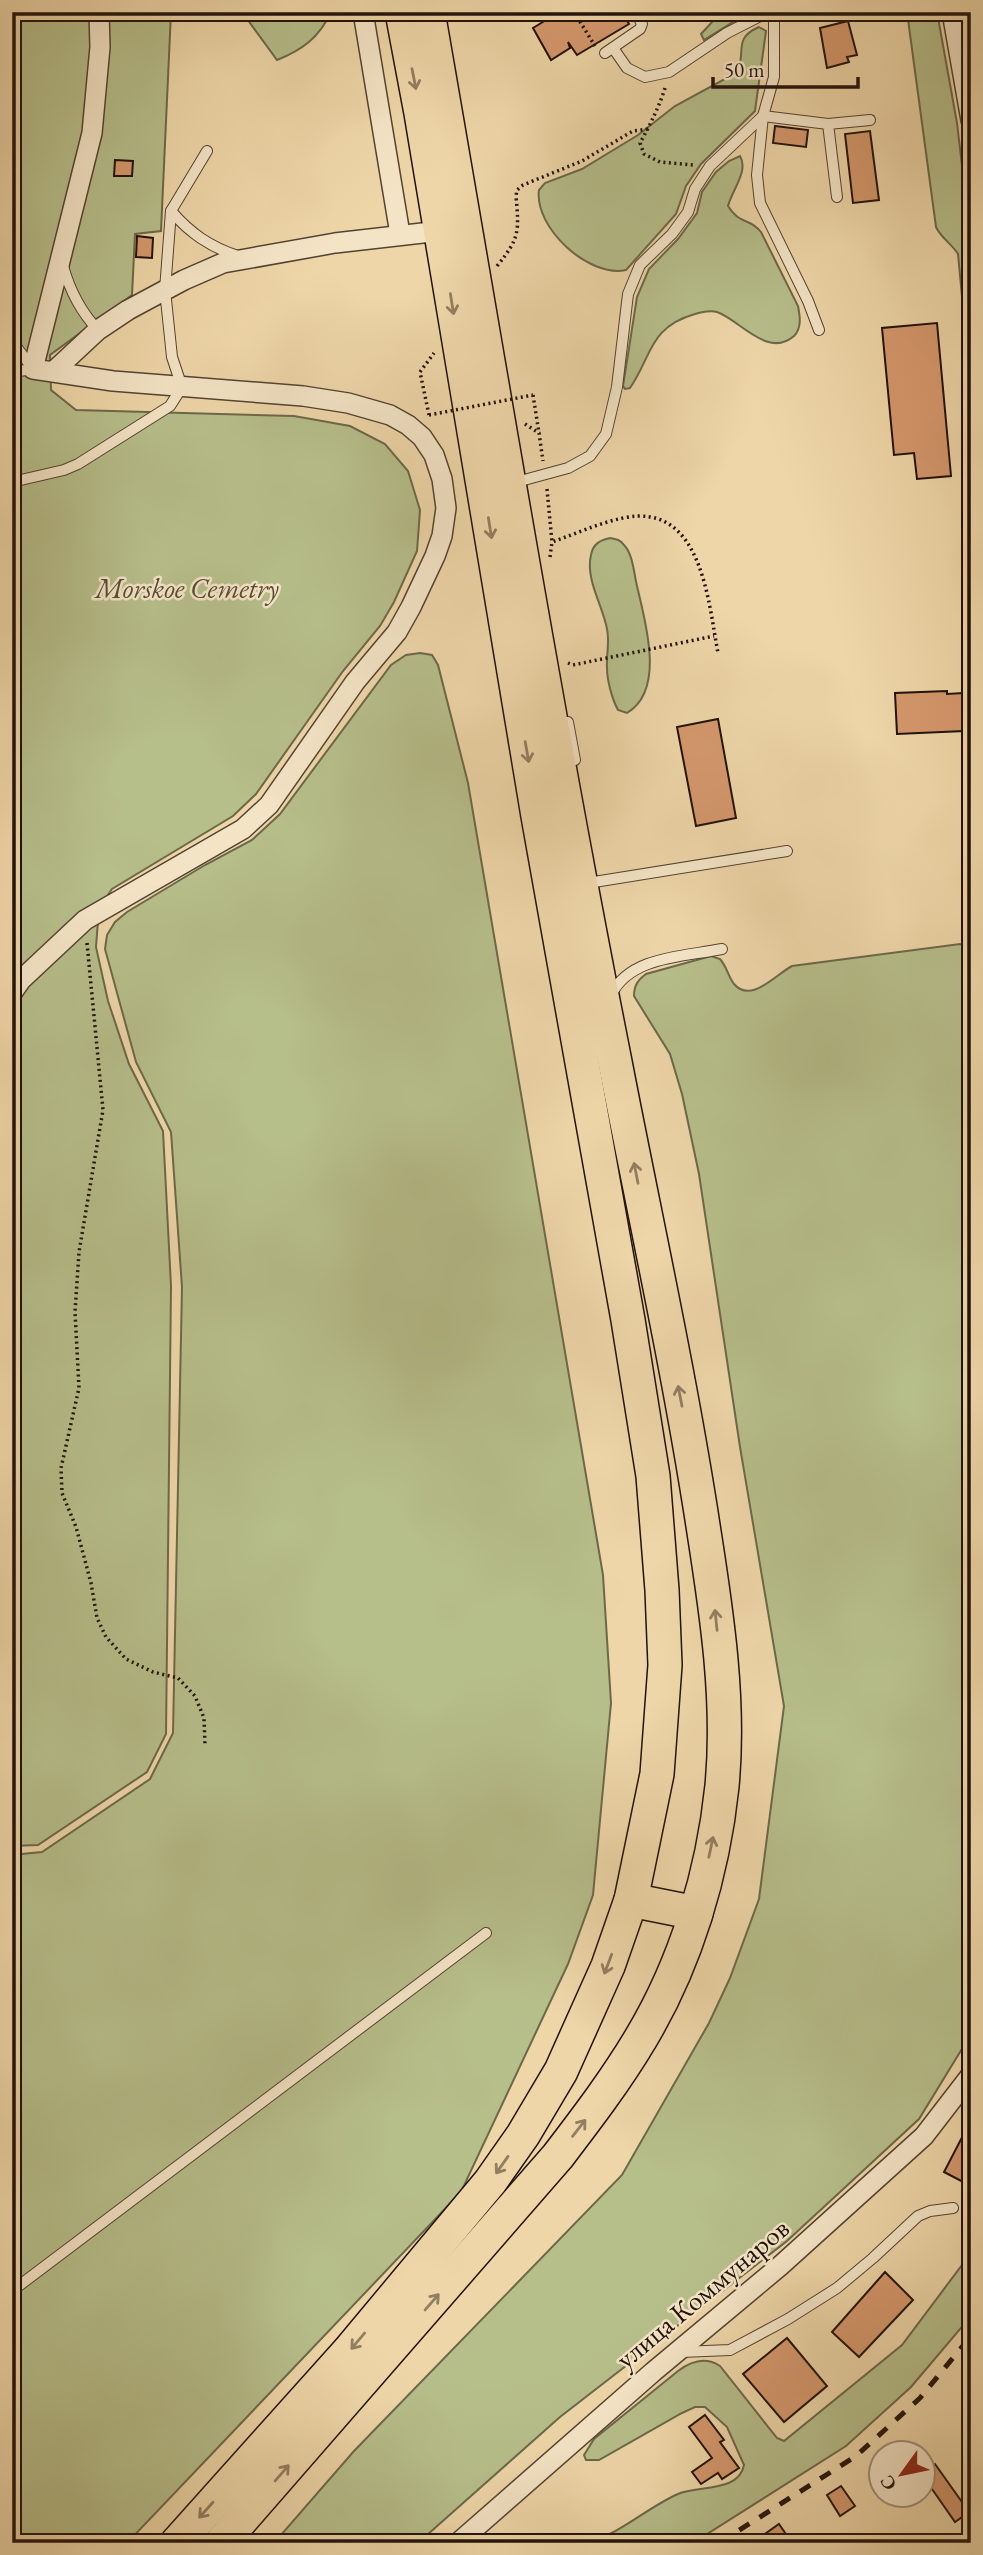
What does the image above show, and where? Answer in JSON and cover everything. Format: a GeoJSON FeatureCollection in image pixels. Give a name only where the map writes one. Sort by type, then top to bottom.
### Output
{"type":"FeatureCollection","features":[{"type":"Feature","properties":{"kind":"highway"},"geometry":{"type":"LineString","coordinates":[[177,2543],[349,2351],[490,2182],[523,2134],[561,2071],[608,1966],[631,1900],[657,1774],[665,1665],[653,1476],[402,12]]}},
{"type":"Feature","properties":{"kind":"highway"},"geometry":{"type":"LineString","coordinates":[[221,2543],[517,2204],[608,2090],[667,1989],[696,1913],[713,1842],[722,1786],[724,1728],[720,1661],[712,1581],[695,1469],[608,1002],[565,810],[428,12]]}},
{"type":"Feature","properties":{"kind":"highway"},"geometry":{"type":"LineString","coordinates":[[631,1900],[696,1913]]}},
{"type":"Feature","properties":{"kind":"street"},"geometry":{"type":"LineString","coordinates":[[12,993],[21,980],[85,920],[243,829],[269,806],[355,682],[397,632],[425,578],[442,536],[446,508],[442,479],[434,455],[422,437],[390,415],[348,403],[303,396],[113,381],[33,369],[92,133],[100,47],[99,12]]}},
{"type":"Feature","properties":{"kind":"street"},"geometry":{"type":"LineString","coordinates":[[363,12],[400,234]]}},
{"type":"Feature","properties":{"kind":"street"},"geometry":{"type":"LineString","coordinates":[[952,12],[971,120]]}},
{"type":"Feature","properties":{"kind":"street"},"geometry":{"type":"LineString","coordinates":[[54,371],[98,330],[128,310],[223,263],[400,234],[440,231]]}},
{"type":"Feature","properties":{"kind":"street","name":"улица Коммунаров"},"geometry":{"type":"LineString","coordinates":[[458,2543],[780,2266],[924,2136],[971,2075]]}},
{"type":"Feature","properties":{"kind":"lane"},"geometry":{"type":"LineString","coordinates":[[636,12],[642,24],[640,29],[609,50],[627,68],[645,78],[669,72],[727,33],[768,12]]}},
{"type":"Feature","properties":{"kind":"lane"},"geometry":{"type":"LineString","coordinates":[[774,12],[774,77],[763,116],[757,175],[760,203],[819,330]]}},
{"type":"Feature","properties":{"kind":"lane"},"geometry":{"type":"LineString","coordinates":[[509,484],[568,468],[590,456],[606,434],[617,387],[628,293],[640,265],[672,234],[688,212],[695,189],[710,166],[763,116]]}},
{"type":"Feature","properties":{"kind":"lane"},"geometry":{"type":"LineString","coordinates":[[763,116],[828,124],[870,120]]}},
{"type":"Feature","properties":{"kind":"lane"},"geometry":{"type":"LineString","coordinates":[[828,124],[837,197]]}},
{"type":"Feature","properties":{"kind":"lane"},"geometry":{"type":"LineString","coordinates":[[12,482],[64,470],[78,464],[170,406],[182,387],[172,357],[165,290],[171,211],[207,151]]}},
{"type":"Feature","properties":{"kind":"lane"},"geometry":{"type":"LineString","coordinates":[[171,211],[185,227],[207,243],[246,258]]}},
{"type":"Feature","properties":{"kind":"lane"},"geometry":{"type":"LineString","coordinates":[[60,256],[69,288],[80,308],[98,330]]}},
{"type":"Feature","properties":{"kind":"lane"},"geometry":{"type":"LineString","coordinates":[[12,341],[33,369],[12,373]]}},
{"type":"Feature","properties":{"kind":"lane"},"geometry":{"type":"LineString","coordinates":[[568,722],[577,775]]}},
{"type":"Feature","properties":{"kind":"lane"},"geometry":{"type":"LineString","coordinates":[[594,882],[787,851]]}},
{"type":"Feature","properties":{"kind":"lane"},"geometry":{"type":"LineString","coordinates":[[592,868],[596,895]]}},
{"type":"Feature","properties":{"kind":"lane"},"geometry":{"type":"LineString","coordinates":[[608,1002],[620,980],[638,967],[722,950]]}},
{"type":"Feature","properties":{"kind":"lane"},"geometry":{"type":"LineString","coordinates":[[608,964],[608,1002]]}},
{"type":"Feature","properties":{"kind":"lane"},"geometry":{"type":"LineString","coordinates":[[12,2291],[486,1933]]}},
{"type":"Feature","properties":{"kind":"lane"},"geometry":{"type":"LineString","coordinates":[[677,2352],[715,2353],[730,2350],[788,2319],[837,2288],[918,2216],[930,2211],[953,2208]]}},
{"type":"Feature","properties":{"kind":"path"},"geometry":{"type":"LineString","coordinates":[[574,12],[598,51],[609,50]]}},
{"type":"Feature","properties":{"kind":"path"},"geometry":{"type":"LineString","coordinates":[[669,72],[659,108],[651,118],[640,143],[644,154],[660,162],[710,166]]}},
{"type":"Feature","properties":{"kind":"path"},"geometry":{"type":"LineString","coordinates":[[489,276],[512,248],[517,237],[517,190],[528,182],[582,161],[633,131],[648,129]]}},
{"type":"Feature","properties":{"kind":"path"},"geometry":{"type":"LineString","coordinates":[[420,372],[429,415],[533,395],[545,474],[552,542],[550,559]]}},
{"type":"Feature","properties":{"kind":"path"},"geometry":{"type":"LineString","coordinates":[[510,394],[512,408]]}},
{"type":"Feature","properties":{"kind":"path"},"geometry":{"type":"LineString","coordinates":[[522,422],[539,433]]}},
{"type":"Feature","properties":{"kind":"path"},"geometry":{"type":"LineString","coordinates":[[552,542],[632,517],[654,519],[674,528],[685,537],[694,551],[718,653]]}},
{"type":"Feature","properties":{"kind":"path"},"geometry":{"type":"LineString","coordinates":[[564,660],[573,665],[715,636]]}},
{"type":"Feature","properties":{"kind":"path"},"geometry":{"type":"LineString","coordinates":[[85,920],[103,1110],[79,1252],[75,1312],[79,1388],[61,1468],[62,1493],[76,1527],[97,1618],[106,1637],[126,1660],[153,1672],[178,1678],[195,1696],[204,1718],[205,1745]]}},
{"type":"Feature","properties":{"kind":"green space","name":"Morskoe Cemetry"},"geometry":{"type":"Polygon","coordinates":[[[12,12],[171,12],[161,231],[135,234],[132,295],[50,355],[51,390],[76,410],[294,416],[350,426],[385,444],[408,471],[420,510],[417,551],[394,602],[380,626],[343,671],[256,794],[233,816],[112,889],[99,908],[96,947],[108,1001],[129,1064],[163,1131],[171,1286],[166,1734],[147,1772],[38,1845],[12,1846],[12,12]]]}},
{"type":"Feature","properties":{"kind":"green space"},"geometry":{"type":"Polygon","coordinates":[[[242,12],[331,12],[309,42],[277,60],[242,12]]]}},
{"type":"Feature","properties":{"kind":"green space"},"geometry":{"type":"Polygon","coordinates":[[[711,12],[749,12],[704,40],[701,34],[714,20],[711,12]]]}},
{"type":"Feature","properties":{"kind":"green space"},"geometry":{"type":"Polygon","coordinates":[[[907,12],[937,12],[957,123],[971,243],[971,393],[958,254],[936,227],[907,12]]]}},
{"type":"Feature","properties":{"kind":"green space"},"geometry":{"type":"Polygon","coordinates":[[[759,27],[766,31],[755,111],[701,164],[686,186],[676,214],[626,270],[596,266],[567,247],[545,220],[539,190],[545,183],[582,169],[638,135],[675,106],[736,73],[745,37],[759,27]]]}},
{"type":"Feature","properties":{"kind":"green space"},"geometry":{"type":"Polygon","coordinates":[[[740,156],[741,174],[728,206],[737,216],[753,224],[761,232],[798,306],[798,329],[794,336],[784,342],[774,343],[754,336],[717,312],[695,314],[680,320],[660,335],[630,388],[625,389],[623,386],[637,297],[649,269],[678,239],[697,213],[702,192],[716,172],[740,156]]]}},
{"type":"Feature","properties":{"kind":"green space"},"geometry":{"type":"Polygon","coordinates":[[[610,538],[621,542],[631,559],[650,654],[646,688],[639,702],[627,713],[618,710],[610,689],[607,673],[607,629],[590,573],[593,548],[600,541],[610,538]]]}},
{"type":"Feature","properties":{"kind":"green space"},"geometry":{"type":"Polygon","coordinates":[[[406,655],[432,655],[438,665],[468,783],[603,1575],[611,1703],[593,1895],[568,1964],[461,2192],[127,2543],[12,2543],[12,1855],[42,1852],[150,1779],[173,1733],[182,1287],[171,1132],[136,1062],[105,949],[107,935],[115,922],[127,912],[252,840],[280,814],[391,665],[406,655]]]}},
{"type":"Feature","properties":{"kind":"green space"},"geometry":{"type":"Polygon","coordinates":[[[960,944],[971,952],[971,2031],[968,2039],[919,2119],[787,2241],[560,2417],[418,2543],[274,2543],[354,2451],[622,2175],[709,2023],[730,1978],[759,1899],[784,1706],[740,1447],[699,1174],[682,1094],[670,1054],[634,996],[636,986],[646,974],[711,956],[720,959],[734,984],[748,991],[763,986],[792,966],[960,944]]]}},
{"type":"Feature","properties":{"kind":"green space"},"geometry":{"type":"Polygon","coordinates":[[[971,2253],[971,2313],[911,2387],[846,2446],[693,2543],[586,2543],[611,2534],[678,2494],[726,2484],[741,2474],[744,2465],[727,2427],[705,2407],[695,2407],[682,2413],[599,2460],[586,2460],[584,2455],[594,2439],[678,2371],[698,2361],[709,2361],[720,2366],[777,2438],[784,2441],[902,2345],[971,2253]]]}},
{"type":"Feature","properties":{"kind":"building"},"geometry":{"type":"Polygon","coordinates":[[[541,12],[622,12],[629,24],[577,55],[568,42],[570,48],[551,60],[533,28],[546,20],[541,12]]]}},
{"type":"Feature","properties":{"kind":"building"},"geometry":{"type":"Polygon","coordinates":[[[848,21],[857,55],[847,57],[849,62],[827,68],[820,28],[848,21]]]}},
{"type":"Feature","properties":{"kind":"building"},"geometry":{"type":"Polygon","coordinates":[[[775,126],[808,130],[806,147],[773,143],[775,126]]]}},
{"type":"Feature","properties":{"kind":"building"},"geometry":{"type":"Polygon","coordinates":[[[870,131],[879,200],[853,203],[845,134],[870,131]]]}},
{"type":"Feature","properties":{"kind":"building"},"geometry":{"type":"Polygon","coordinates":[[[115,160],[133,161],[132,176],[114,176],[115,160]]]}},
{"type":"Feature","properties":{"kind":"building"},"geometry":{"type":"Polygon","coordinates":[[[137,236],[153,238],[152,258],[136,257],[137,236]]]}},
{"type":"Feature","properties":{"kind":"building"},"geometry":{"type":"Polygon","coordinates":[[[937,323],[951,476],[917,479],[914,453],[894,455],[882,328],[937,323]]]}},
{"type":"Feature","properties":{"kind":"building"},"geometry":{"type":"Polygon","coordinates":[[[947,691],[947,694],[963,693],[964,731],[897,734],[895,693],[947,691]]]}},
{"type":"Feature","properties":{"kind":"building"},"geometry":{"type":"Polygon","coordinates":[[[718,719],[736,818],[696,826],[677,727],[718,719]]]}},
{"type":"Feature","properties":{"kind":"building"},"geometry":{"type":"Polygon","coordinates":[[[971,2120],[971,2186],[944,2172],[971,2120]]]}},
{"type":"Feature","properties":{"kind":"building"},"geometry":{"type":"Polygon","coordinates":[[[885,2272],[913,2300],[859,2357],[832,2332],[885,2272]]]}},
{"type":"Feature","properties":{"kind":"building"},"geometry":{"type":"Polygon","coordinates":[[[787,2338],[827,2386],[784,2422],[743,2374],[787,2338]]]}},
{"type":"Feature","properties":{"kind":"building"},"geometry":{"type":"Polygon","coordinates":[[[705,2415],[724,2440],[720,2442],[739,2468],[722,2479],[718,2473],[701,2484],[692,2472],[712,2458],[689,2427],[705,2415]]]}},
{"type":"Feature","properties":{"kind":"building"},"geometry":{"type":"Polygon","coordinates":[[[937,2467],[969,2512],[955,2522],[937,2496],[937,2467]]]}},
{"type":"Feature","properties":{"kind":"building"},"geometry":{"type":"Polygon","coordinates":[[[841,2486],[855,2506],[840,2516],[827,2495],[841,2486]]]}},
{"type":"Feature","properties":{"kind":"building"},"geometry":{"type":"Polygon","coordinates":[[[779,2524],[792,2543],[752,2543],[779,2524]]]}},
{"type":"Feature","properties":{"kind":"railway"},"geometry":{"type":"LineString","coordinates":[[719,2543],[856,2456],[920,2398],[971,2336]]}}]}
